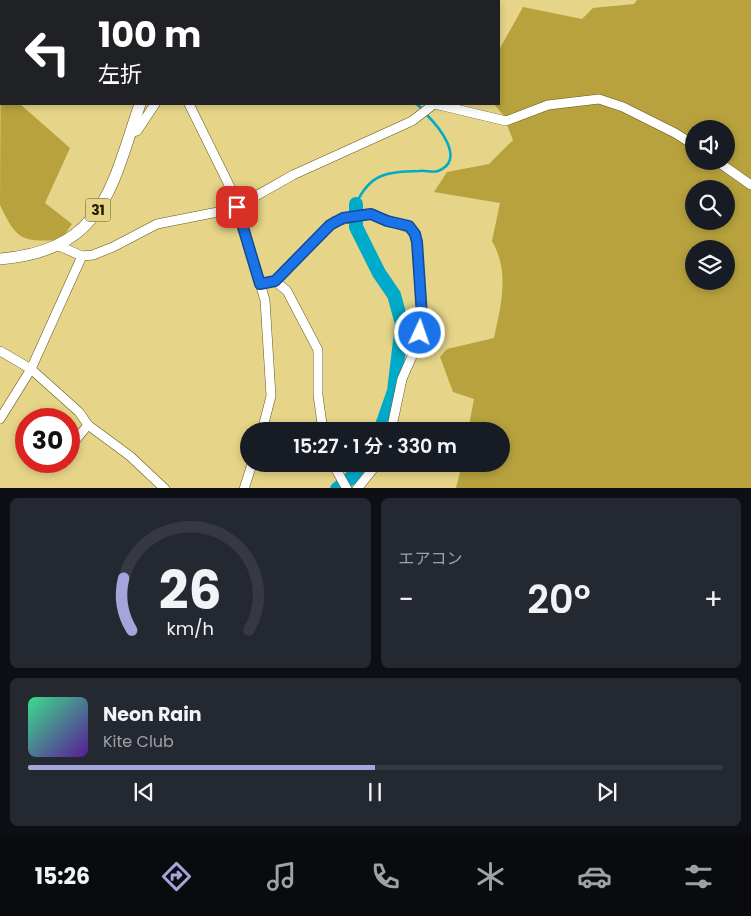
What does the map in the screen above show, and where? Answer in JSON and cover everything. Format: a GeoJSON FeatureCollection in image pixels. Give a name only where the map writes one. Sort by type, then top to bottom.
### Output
{"type":"FeatureCollection","features":[{"type":"Feature","properties":{"kind":"main road","name":"31"},"geometry":{"type":"LineString","coordinates":[[0,259],[39,253],[58,246],[82,229],[98,211],[111,186],[140,105]]}},
{"type":"Feature","properties":{"kind":"street"},"geometry":{"type":"LineString","coordinates":[[58,246],[82,256],[93,255],[113,247],[157,224],[237,207],[293,175],[364,145],[418,116],[432,105],[506,121],[548,105],[599,98],[623,107],[685,140]]}},
{"type":"Feature","properties":{"kind":"street"},"geometry":{"type":"LineString","coordinates":[[130,133],[137,131],[154,105]]}},
{"type":"Feature","properties":{"kind":"street"},"geometry":{"type":"LineString","coordinates":[[190,105],[237,207],[260,284],[267,314],[271,388],[270,404],[265,422]]}},
{"type":"Feature","properties":{"kind":"street"},"geometry":{"type":"LineString","coordinates":[[730,170],[751,184]]}},
{"type":"Feature","properties":{"kind":"street"},"geometry":{"type":"LineString","coordinates":[[260,284],[275,281],[330,225],[343,218],[366,214],[409,226],[415,234],[417,242],[422,316],[415,352],[402,379],[393,422]]}},
{"type":"Feature","properties":{"kind":"street"},"geometry":{"type":"LineString","coordinates":[[0,419],[31,369],[82,256]]}},
{"type":"Feature","properties":{"kind":"street"},"geometry":{"type":"LineString","coordinates":[[275,281],[287,291],[318,350],[318,395],[322,422]]}},
{"type":"Feature","properties":{"kind":"street"},"geometry":{"type":"LineString","coordinates":[[0,351],[31,369],[79,412],[88,425],[130,456],[165,488]]}},
{"type":"Feature","properties":{"kind":"street"},"geometry":{"type":"LineString","coordinates":[[80,435],[88,425]]}},
{"type":"Feature","properties":{"kind":"street"},"geometry":{"type":"LineString","coordinates":[[244,488],[249,472]]}},
{"type":"Feature","properties":{"kind":"street"},"geometry":{"type":"LineString","coordinates":[[337,472],[347,488]]}},
{"type":"Feature","properties":{"kind":"street"},"geometry":{"type":"LineString","coordinates":[[357,488],[370,472]]}},
{"type":"Feature","properties":{"kind":"shaded area"},"geometry":{"type":"Polygon","coordinates":[[[637,0],[751,0],[751,488],[456,488],[460,472],[510,472],[510,422],[470,422],[474,399],[453,392],[440,357],[447,349],[494,338],[501,301],[502,277],[498,253],[492,241],[500,203],[434,192],[447,172],[489,164],[513,140],[503,115],[495,105],[500,105],[500,48],[523,7],[582,19],[593,8],[634,4],[637,0]]]}},
{"type":"Feature","properties":{"kind":"shaded area"},"geometry":{"type":"Polygon","coordinates":[[[1,105],[21,105],[70,148],[45,203],[72,224],[61,240],[29,239],[22,237],[16,232],[0,205],[1,105]]]}},
{"type":"Feature","properties":{"kind":"waterway"},"geometry":{"type":"LineString","coordinates":[[418,105],[423,110]]}},
{"type":"Feature","properties":{"kind":"waterway"},"geometry":{"type":"LineString","coordinates":[[356,204],[367,186],[381,176],[398,172],[436,172],[446,166],[450,159],[447,143],[443,134],[426,114]]}},
{"type":"Feature","properties":{"kind":"waterway"},"geometry":{"type":"LineString","coordinates":[[356,204],[356,227],[379,273],[394,295],[402,324],[394,391],[383,422]]}},
{"type":"Feature","properties":{"kind":"waterway"},"geometry":{"type":"LineString","coordinates":[[338,488],[356,472]]}},
{"type":"Feature","properties":{"kind":"route"},"geometry":{"type":"LineString","coordinates":[[237,207],[260,284],[275,281],[335,221],[371,214],[387,221],[409,226],[415,234],[417,242],[422,316],[420,333]]}}]}
